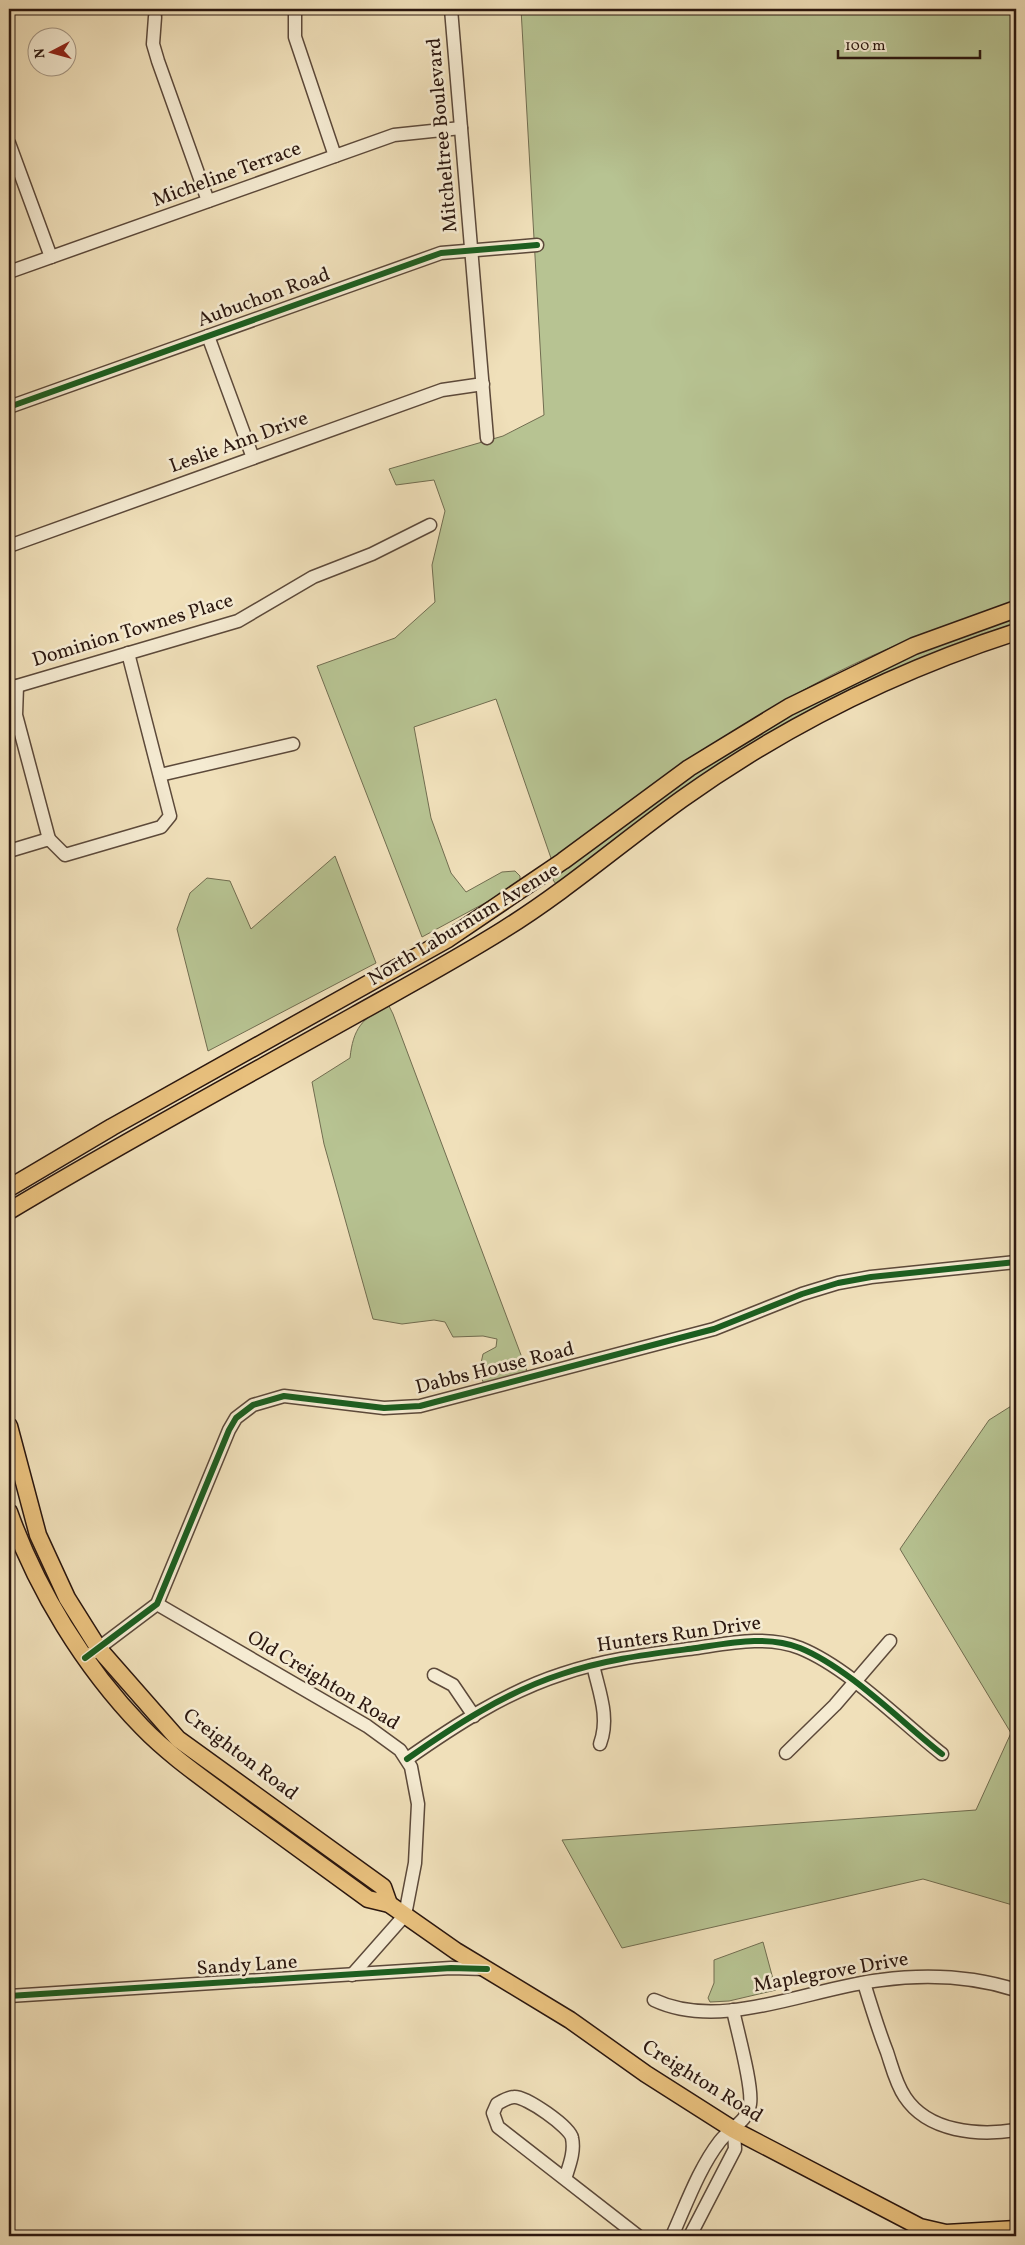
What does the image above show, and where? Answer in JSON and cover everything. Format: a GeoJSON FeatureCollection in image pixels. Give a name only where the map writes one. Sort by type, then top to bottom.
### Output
{"type":"FeatureCollection","features":[{"type":"Feature","properties":{"kind":"main road","name":"North Laburnum Avenue"},"geometry":{"type":"LineString","coordinates":[[9,1188],[120,1122],[448,939],[557,866],[689,768],[789,707],[867,667],[914,646],[1016,609]]}},
{"type":"Feature","properties":{"kind":"main road","name":"North Laburnum Avenue"},"geometry":{"type":"LineString","coordinates":[[9,1211],[92,1162],[503,930],[586,874],[680,800],[745,757],[851,699],[926,665],[1016,632]]}},
{"type":"Feature","properties":{"kind":"main road","name":"Creighton Road"},"geometry":{"type":"LineString","coordinates":[[9,1426],[38,1535],[67,1598],[99,1648],[178,1738],[383,1887],[389,1904]]}},
{"type":"Feature","properties":{"kind":"main road","name":"Creighton Road"},"geometry":{"type":"LineString","coordinates":[[9,1512],[26,1554],[85,1658],[142,1727],[185,1765],[368,1899],[389,1904],[456,1951],[570,2020],[646,2074],[734,2130],[920,2227],[946,2234],[1016,2229]]}},
{"type":"Feature","properties":{"kind":"street","name":"Mitcheltree Boulevard"},"geometry":{"type":"LineString","coordinates":[[451,9],[488,438]]}},
{"type":"Feature","properties":{"kind":"street"},"geometry":{"type":"LineString","coordinates":[[295,12],[295,37],[335,156]]}},
{"type":"Feature","properties":{"kind":"street"},"geometry":{"type":"LineString","coordinates":[[155,17],[153,44],[158,62],[208,201]]}},
{"type":"Feature","properties":{"kind":"street","name":"Micheline Terrace"},"geometry":{"type":"LineString","coordinates":[[9,272],[394,135],[461,128]]}},
{"type":"Feature","properties":{"kind":"street"},"geometry":{"type":"LineString","coordinates":[[9,143],[52,257]]}},
{"type":"Feature","properties":{"kind":"street","name":"Aubuchon Road"},"geometry":{"type":"LineString","coordinates":[[9,407],[432,256],[471,250],[537,245]]}},
{"type":"Feature","properties":{"kind":"street"},"geometry":{"type":"LineString","coordinates":[[208,336],[253,458]]}},
{"type":"Feature","properties":{"kind":"street","name":"Leslie Ann Drive"},"geometry":{"type":"LineString","coordinates":[[9,546],[442,390],[483,384]]}},
{"type":"Feature","properties":{"kind":"street","name":"Dominion Townes Place"},"geometry":{"type":"LineString","coordinates":[[13,689],[238,621],[313,577],[372,554],[430,525]]}},
{"type":"Feature","properties":{"kind":"street"},"geometry":{"type":"LineString","coordinates":[[13,689],[16,715],[49,839],[64,855],[161,827],[170,816],[128,654]]}},
{"type":"Feature","properties":{"kind":"street"},"geometry":{"type":"LineString","coordinates":[[160,775],[294,744]]}},
{"type":"Feature","properties":{"kind":"street"},"geometry":{"type":"LineString","coordinates":[[9,851],[49,839]]}},
{"type":"Feature","properties":{"kind":"street","name":"Dabbs House Road"},"geometry":{"type":"LineString","coordinates":[[157,1604],[229,1430],[236,1418],[253,1405],[284,1396],[384,1408],[420,1406],[714,1329],[802,1294],[838,1282],[1016,1262]]}},
{"type":"Feature","properties":{"kind":"street"},"geometry":{"type":"LineString","coordinates":[[85,1658],[157,1604]]}},
{"type":"Feature","properties":{"kind":"street","name":"Old Creighton Road"},"geometry":{"type":"LineString","coordinates":[[157,1604],[367,1726],[384,1737],[407,1759],[416,1786],[418,1804],[415,1863],[405,1915]]}},
{"type":"Feature","properties":{"kind":"street","name":"Hunters Run Drive"},"geometry":{"type":"LineString","coordinates":[[407,1759],[474,1716],[534,1684],[593,1665],[628,1657],[722,1644],[765,1641],[798,1647],[818,1656],[855,1682],[942,1754]]}},
{"type":"Feature","properties":{"kind":"street"},"geometry":{"type":"LineString","coordinates":[[786,1753],[810,1732],[890,1642]]}},
{"type":"Feature","properties":{"kind":"street"},"geometry":{"type":"LineString","coordinates":[[593,1665],[605,1714],[605,1724],[600,1744]]}},
{"type":"Feature","properties":{"kind":"street"},"geometry":{"type":"LineString","coordinates":[[434,1675],[453,1685],[474,1716]]}},
{"type":"Feature","properties":{"kind":"street"},"geometry":{"type":"LineString","coordinates":[[352,1975],[405,1915]]}},
{"type":"Feature","properties":{"kind":"street","name":"Sandy Lane"},"geometry":{"type":"LineString","coordinates":[[9,1996],[451,1968],[487,1969]]}},
{"type":"Feature","properties":{"kind":"street","name":"Maplegrove Drive"},"geometry":{"type":"LineString","coordinates":[[654,2000],[666,2006],[692,2012],[716,2013],[864,1983],[923,1976],[976,1980],[1016,1990]]}},
{"type":"Feature","properties":{"kind":"street"},"geometry":{"type":"LineString","coordinates":[[864,1983],[896,2079],[905,2097],[917,2111],[943,2126],[960,2130],[987,2132],[1016,2130]]}},
{"type":"Feature","properties":{"kind":"street"},"geometry":{"type":"LineString","coordinates":[[672,2236],[699,2177],[721,2140],[747,2116],[751,2098],[732,2010]]}},
{"type":"Feature","properties":{"kind":"street"},"geometry":{"type":"LineString","coordinates":[[565,2179],[573,2145],[572,2135],[566,2128],[526,2099],[515,2096],[497,2104],[493,2113],[498,2127],[638,2236]]}},
{"type":"Feature","properties":{"kind":"street"},"geometry":{"type":"LineString","coordinates":[[690,2236],[735,2149],[734,2130]]}},
{"type":"Feature","properties":{"kind":"green space"},"geometry":{"type":"Polygon","coordinates":[[[521,9],[1016,9],[1016,603],[918,636],[855,664],[793,696],[710,749],[552,861],[496,699],[414,727],[431,818],[451,873],[466,892],[502,872],[515,871],[520,876],[520,884],[422,937],[317,666],[395,638],[435,602],[432,565],[445,511],[434,480],[396,485],[389,469],[503,436],[544,415],[521,9]]]}},
{"type":"Feature","properties":{"kind":"green space"},"geometry":{"type":"Polygon","coordinates":[[[1016,615],[1016,627],[849,695],[563,882],[556,884],[553,880],[553,876],[703,765],[772,722],[902,657],[1016,615]]]}},
{"type":"Feature","properties":{"kind":"green space"},"geometry":{"type":"Polygon","coordinates":[[[335,856],[376,963],[208,1051],[177,929],[190,893],[207,878],[230,881],[251,929],[335,856]]]}},
{"type":"Feature","properties":{"kind":"green space"},"geometry":{"type":"Polygon","coordinates":[[[389,1006],[527,1371],[484,1384],[479,1372],[483,1354],[496,1347],[497,1339],[483,1336],[453,1337],[445,1322],[434,1320],[402,1324],[373,1319],[324,1144],[312,1082],[350,1058],[351,1048],[360,1025],[372,1015],[389,1006]]]}},
{"type":"Feature","properties":{"kind":"green space"},"geometry":{"type":"Polygon","coordinates":[[[1016,1403],[1016,1906],[923,1879],[622,1948],[562,1840],[976,1810],[1011,1733],[900,1549],[989,1420],[1016,1403]]]}},
{"type":"Feature","properties":{"kind":"green space"},"geometry":{"type":"Polygon","coordinates":[[[763,1942],[776,1990],[729,2001],[710,2002],[708,1998],[714,1983],[714,1960],[763,1942]]]}},
{"type":"Feature","properties":{"kind":"cycle path"},"geometry":{"type":"LineString","coordinates":[[9,407],[441,253],[537,245]]}},
{"type":"Feature","properties":{"kind":"cycle path"},"geometry":{"type":"LineString","coordinates":[[85,1658],[157,1604],[229,1430],[236,1418],[253,1405],[284,1396],[384,1408],[420,1406],[714,1329],[802,1294],[838,1283],[871,1277],[1016,1262]]}},
{"type":"Feature","properties":{"kind":"cycle path"},"geometry":{"type":"LineString","coordinates":[[407,1759],[462,1722],[501,1700],[541,1681],[595,1664],[748,1641],[787,1644],[800,1648],[837,1668],[874,1696],[942,1754]]}},
{"type":"Feature","properties":{"kind":"cycle path"},"geometry":{"type":"LineString","coordinates":[[9,1996],[451,1968],[487,1969]]}}]}
